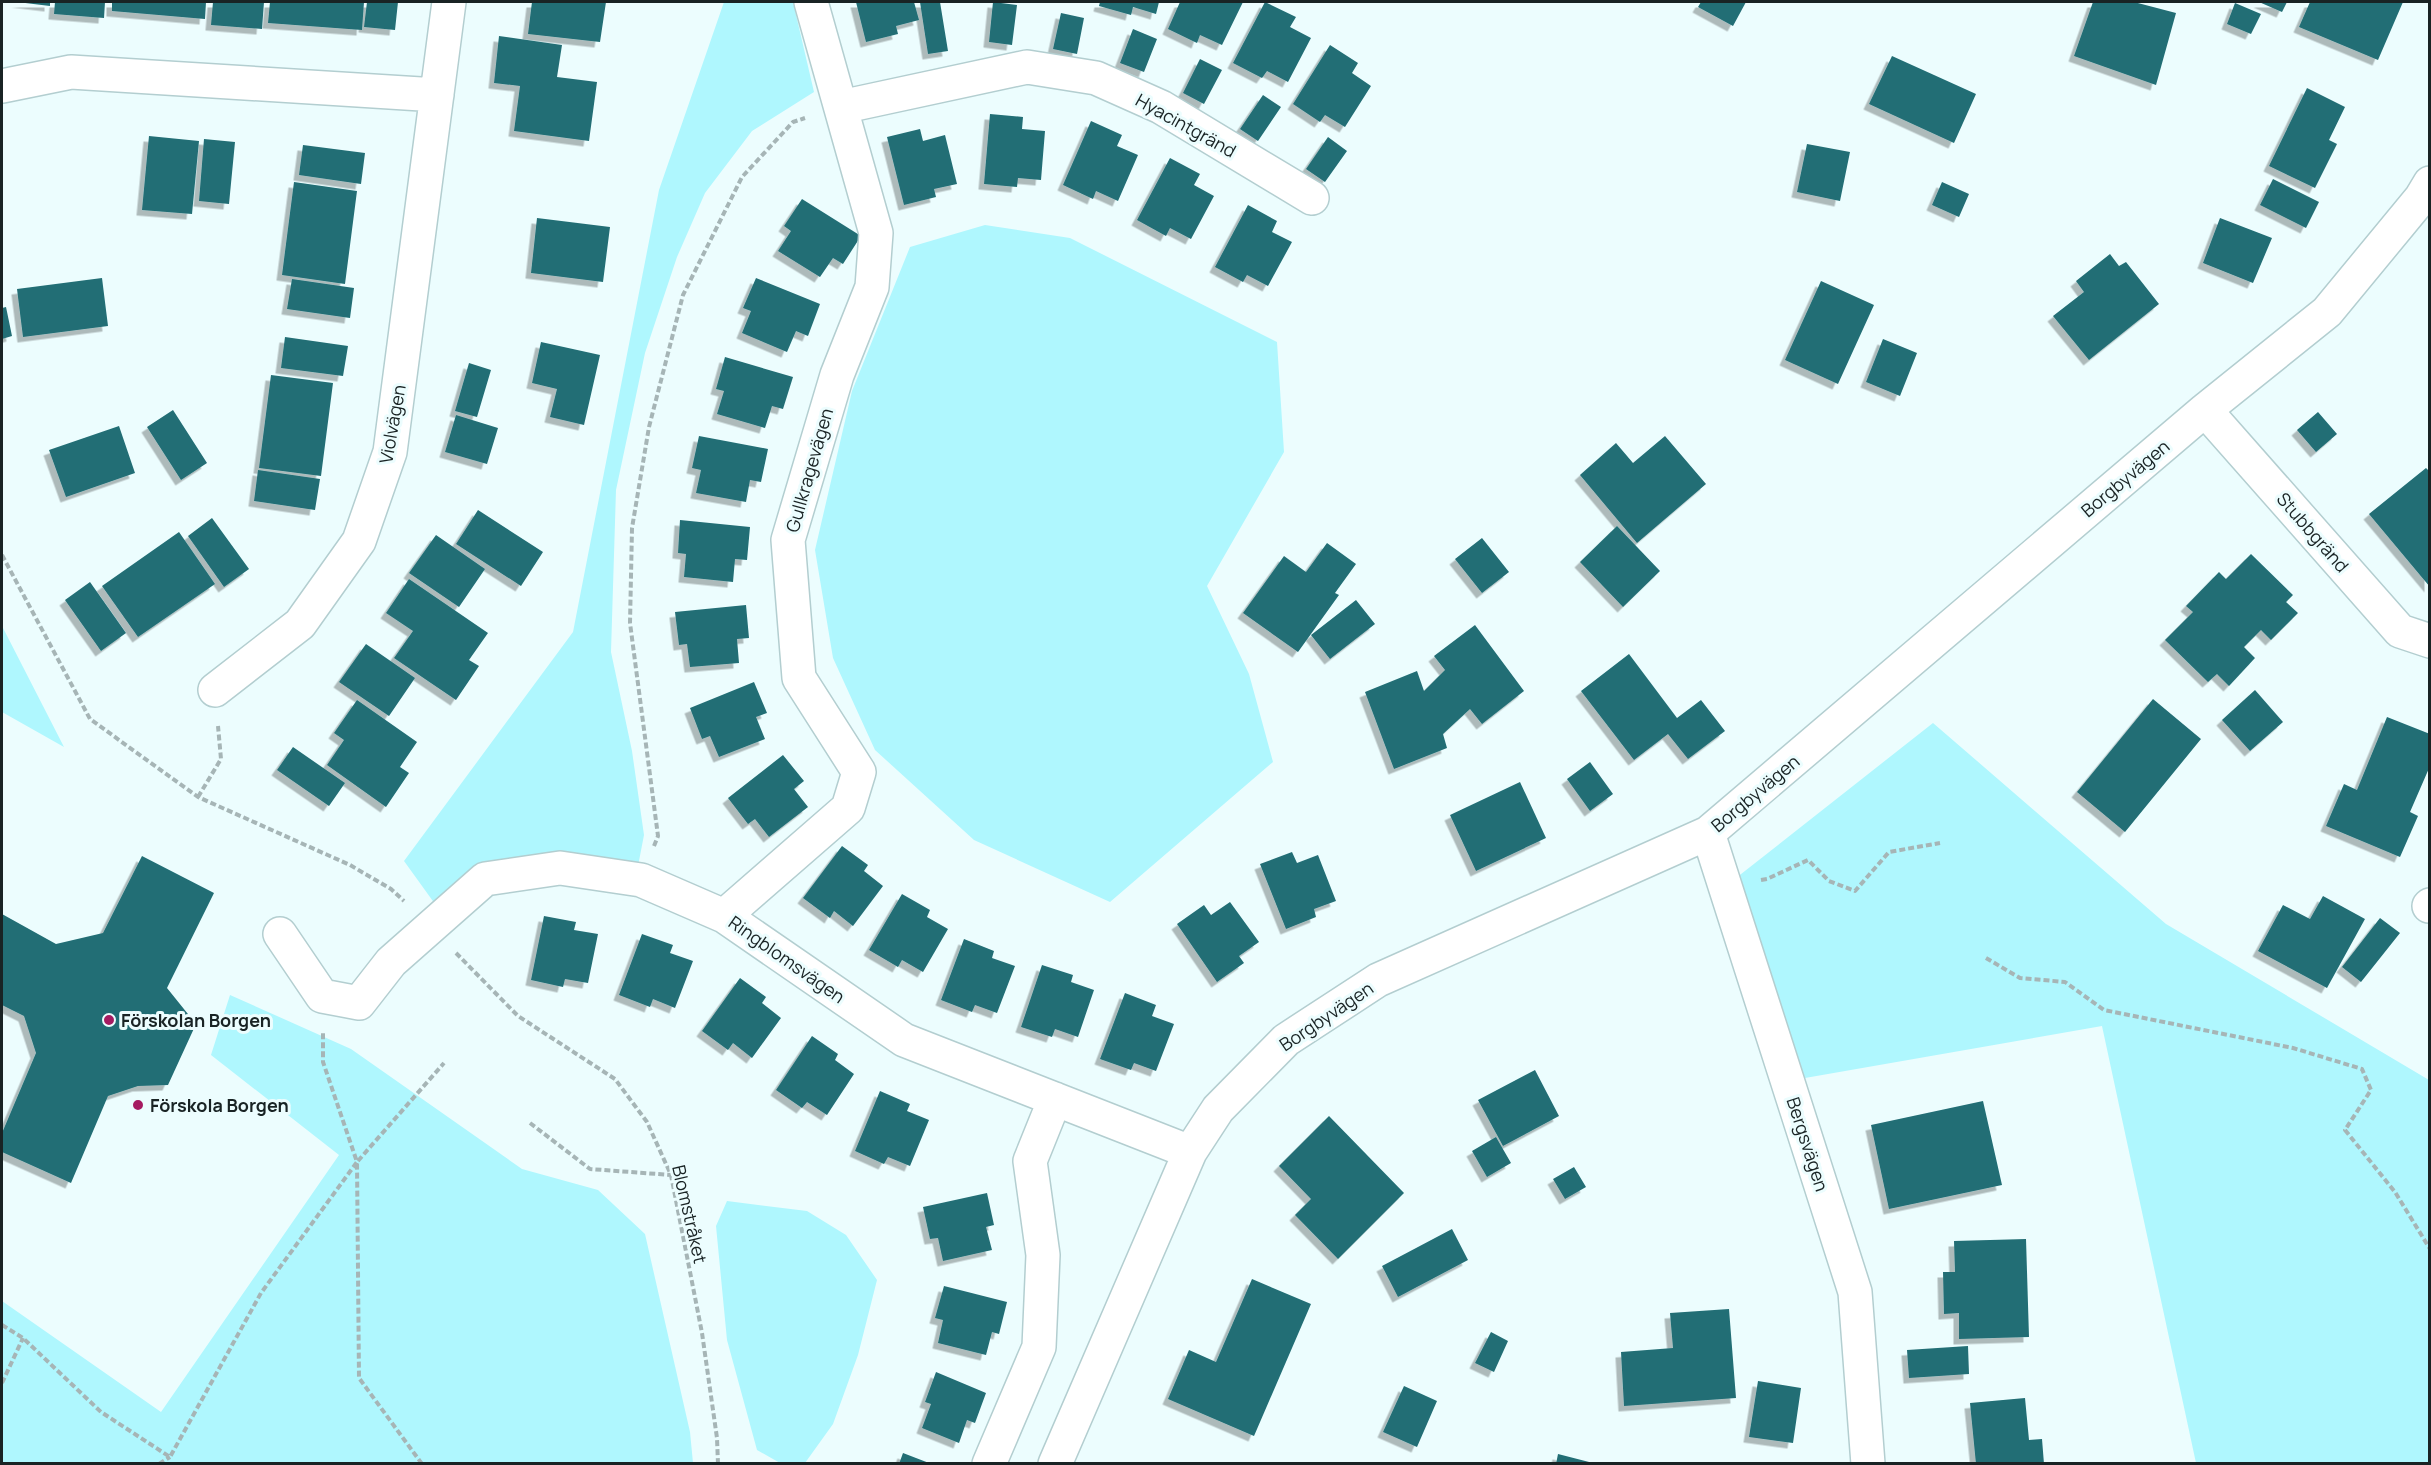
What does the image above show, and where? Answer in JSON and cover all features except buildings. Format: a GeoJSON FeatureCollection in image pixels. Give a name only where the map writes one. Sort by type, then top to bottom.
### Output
{"type":"FeatureCollection","features":[{"type":"Feature","properties":{"kind":"street","name":"Violvägen"},"geometry":{"type":"LineString","coordinates":[[215,690],[300,624],[359,541],[390,452],[448,2]]}},
{"type":"Feature","properties":{"kind":"street","name":"Gullkragevägen"},"geometry":{"type":"LineString","coordinates":[[724,916],[848,808],[859,772],[799,678],[788,540],[837,375],[872,287],[876,232],[811,2]]}},
{"type":"Feature","properties":{"kind":"street","name":"Hyacintgränd"},"geometry":{"type":"LineString","coordinates":[[841,107],[1027,67],[1096,78],[1161,107],[1312,198]]}},
{"type":"Feature","properties":{"kind":"street"},"geometry":{"type":"LineString","coordinates":[[2,86],[71,72],[437,95]]}},
{"type":"Feature","properties":{"kind":"street","name":"Borgbyvägen"},"geometry":{"type":"LineString","coordinates":[[1055,1464],[1190,1152],[1218,1109],[1286,1040],[1378,980],[1708,833],[2205,410],[2327,312],[2421,198],[2430,183]]}},
{"type":"Feature","properties":{"kind":"street","name":"Stubbgränd"},"geometry":{"type":"LineString","coordinates":[[2205,410],[2400,631],[2430,641]]}},
{"type":"Feature","properties":{"kind":"street","name":"Bergsvägen"},"geometry":{"type":"LineString","coordinates":[[1708,833],[1855,1292],[1868,1464]]}},
{"type":"Feature","properties":{"kind":"street","name":"Ringblomsvägen"},"geometry":{"type":"LineString","coordinates":[[322,996],[359,1003],[391,962],[485,879],[560,868],[641,880],[724,916],[903,1040],[1190,1152]]}},
{"type":"Feature","properties":{"kind":"street"},"geometry":{"type":"LineString","coordinates":[[280,934],[322,996]]}},
{"type":"Feature","properties":{"kind":"street"},"geometry":{"type":"LineString","coordinates":[[989,1464],[1039,1347],[1043,1255],[1030,1161],[1055,1099]]}},
{"type":"Feature","properties":{"kind":"path"},"geometry":{"type":"LineString","coordinates":[[641,880],[657,836],[630,622],[632,528],[649,427],[683,295],[742,177],[793,122],[841,107]]}},
{"type":"Feature","properties":{"kind":"path","name":"Blomstråket"},"geometry":{"type":"LineString","coordinates":[[2,555],[90,719],[198,797],[350,865],[391,889],[518,1016],[615,1078],[647,1122],[671,1175],[702,1333],[717,1438],[718,1464]]}},
{"type":"Feature","properties":{"kind":"path"},"geometry":{"type":"LineString","coordinates":[[198,797],[221,759],[215,690]]}},
{"type":"Feature","properties":{"kind":"path"},"geometry":{"type":"LineString","coordinates":[[1725,884],[1767,879],[1808,860],[1829,881],[1855,891],[1889,852],[1940,843]]}},
{"type":"Feature","properties":{"kind":"path"},"geometry":{"type":"LineString","coordinates":[[1986,958],[2020,978],[2065,982],[2104,1010],[2293,1048],[2362,1069],[2371,1090],[2345,1130],[2395,1192],[2430,1249]]}},
{"type":"Feature","properties":{"kind":"path"},"geometry":{"type":"LineString","coordinates":[[322,996],[323,1062],[357,1162],[359,1378],[422,1464]]}},
{"type":"Feature","properties":{"kind":"path"},"geometry":{"type":"LineString","coordinates":[[159,1464],[170,1457],[261,1293],[357,1162],[444,1063]]}},
{"type":"Feature","properties":{"kind":"path"},"geometry":{"type":"LineString","coordinates":[[530,1123],[590,1169],[671,1175]]}},
{"type":"Feature","properties":{"kind":"path"},"geometry":{"type":"LineString","coordinates":[[2,1325],[22,1338],[101,1412],[170,1457]]}},
{"type":"Feature","properties":{"kind":"path"},"geometry":{"type":"LineString","coordinates":[[2,1383],[22,1338]]}},
{"type":"Feature","properties":{"kind":"shaded area"},"geometry":{"type":"Polygon","coordinates":[[[724,2],[793,2],[814,92],[752,131],[705,193],[677,257],[645,353],[616,490],[611,652],[632,751],[644,835],[638,866],[557,856],[497,860],[468,876],[435,904],[404,861],[573,632],[659,190],[724,2]]]}},
{"type":"Feature","properties":{"kind":"shaded area"},"geometry":{"type":"Polygon","coordinates":[[[985,225],[1070,238],[1277,342],[1284,452],[1207,586],[1249,674],[1273,762],[1110,902],[974,840],[875,750],[833,658],[815,550],[852,391],[910,247],[985,225]]]}},
{"type":"Feature","properties":{"kind":"shaded area"},"geometry":{"type":"Polygon","coordinates":[[[2,626],[64,747],[2,712],[2,626]]]}},
{"type":"Feature","properties":{"kind":"shaded area"},"geometry":{"type":"Polygon","coordinates":[[[1933,723],[2166,924],[2429,1080],[2429,1463],[2196,1463],[2102,1026],[1805,1078],[1736,878],[1933,723]]]}},
{"type":"Feature","properties":{"kind":"shaded area"},"geometry":{"type":"Polygon","coordinates":[[[230,995],[351,1049],[522,1169],[598,1190],[645,1234],[690,1432],[693,1463],[2,1463],[2,1301],[161,1412],[339,1155],[211,1055],[230,995]]]}},
{"type":"Feature","properties":{"kind":"shaded area"},"geometry":{"type":"Polygon","coordinates":[[[727,1201],[807,1211],[846,1235],[877,1280],[858,1355],[833,1424],[805,1463],[780,1463],[757,1450],[727,1340],[716,1226],[727,1201]]]}},
{"type":"Feature","properties":{"kind":"place","name":"Förskolan Borgen"},"geometry":{"type":"Point","coordinates":[109,1020]}},
{"type":"Feature","properties":{"kind":"place","name":"Förskola Borgen"},"geometry":{"type":"Point","coordinates":[138,1105]}}]}
